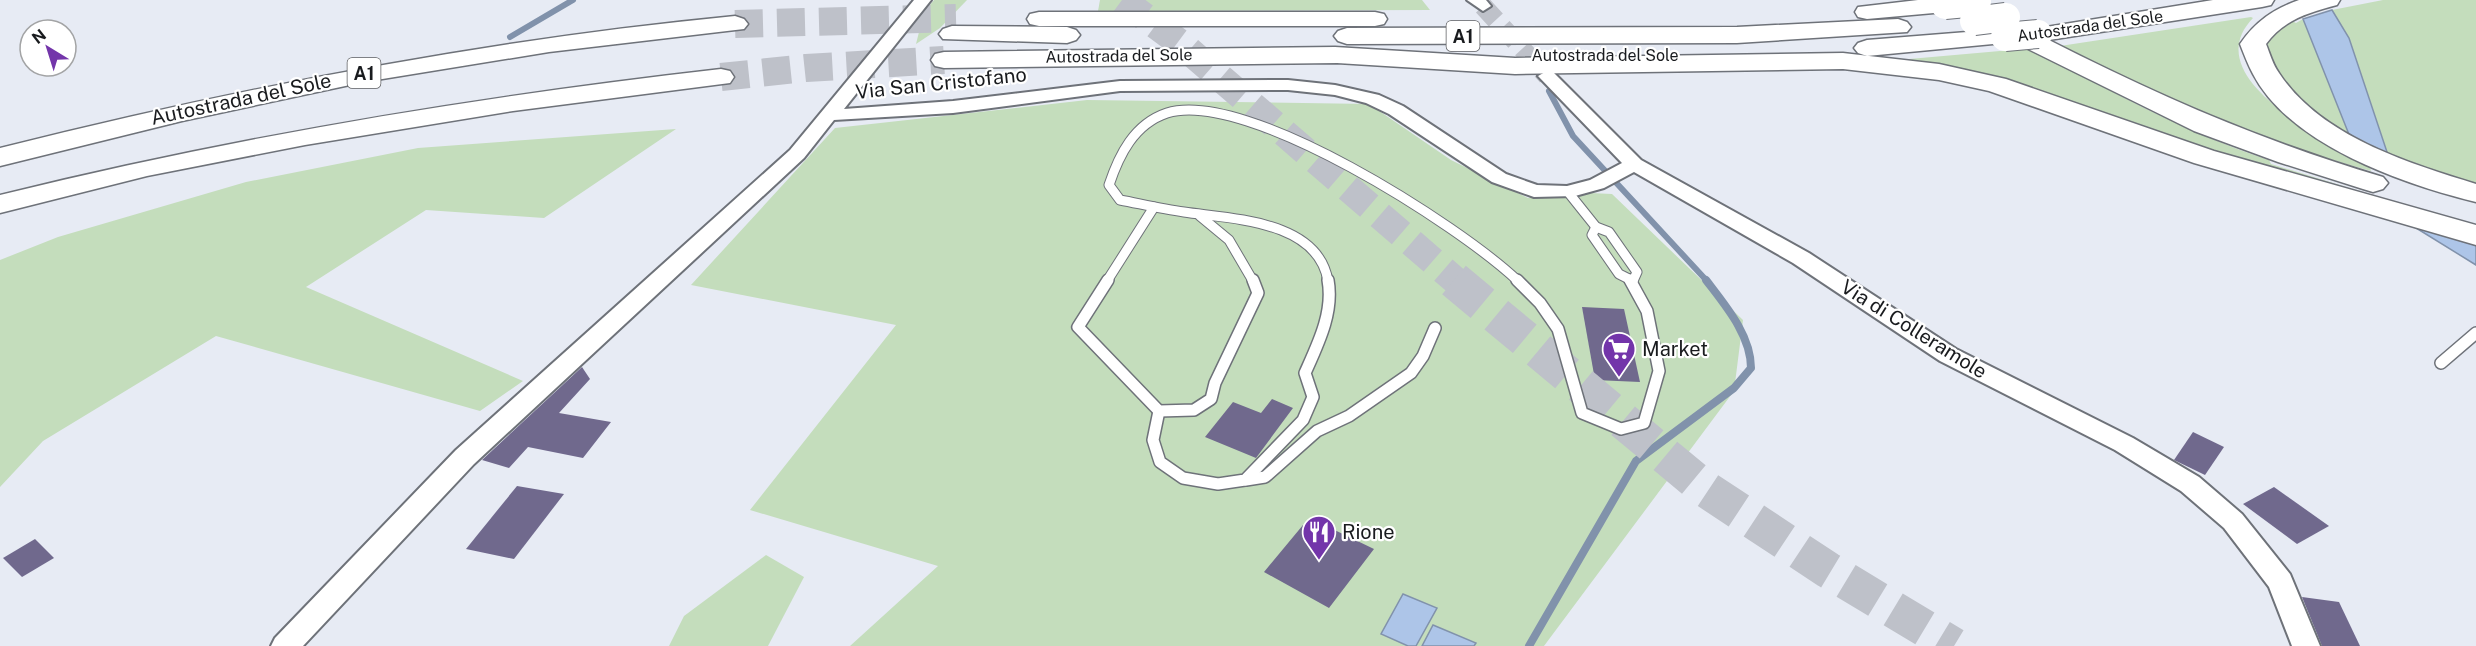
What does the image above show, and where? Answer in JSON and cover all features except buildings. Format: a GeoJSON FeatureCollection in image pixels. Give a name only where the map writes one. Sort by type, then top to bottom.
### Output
{"type":"FeatureCollection","features":[{"type":"Feature","properties":{"kind":"highway","name":"Autostrada del Sole"},"geometry":{"type":"LineString","coordinates":[[2131,0],[1973,10],[1735,18],[954,26],[1737,35],[1973,10],[2038,34],[2272,8]]}},
{"type":"Feature","properties":{"kind":"highway"},"geometry":{"type":"LineString","coordinates":[[2328,0],[2272,8],[2253,44],[2262,70],[2280,94],[2330,134],[2394,165],[2471,208]]}},
{"type":"Feature","properties":{"kind":"highway","name":"Autostrada del Sole"},"geometry":{"type":"LineString","coordinates":[[944,60],[1144,56],[1755,53],[1973,10]]}},
{"type":"Feature","properties":{"kind":"highway"},"geometry":{"type":"LineString","coordinates":[[1973,10],[2095,74],[2202,124],[2351,177],[2471,208]]}},
{"type":"Feature","properties":{"kind":"highway","name":"Autostrada del Sole"},"geometry":{"type":"LineString","coordinates":[[0,157],[219,102],[352,75],[585,39],[733,32],[485,68],[347,92],[194,126],[0,175]]}},
{"type":"Feature","properties":{"kind":"highway"},"geometry":{"type":"LineString","coordinates":[[1335,55],[1515,66],[1843,61],[1926,70],[1997,85],[2204,158],[2381,208],[2471,208]]}},
{"type":"Feature","properties":{"kind":"highway"},"geometry":{"type":"LineString","coordinates":[[0,204],[167,163],[312,136],[496,106],[721,77]]}},
{"type":"Feature","properties":{"kind":"street"},"geometry":{"type":"LineString","coordinates":[[285,646],[465,458],[797,154],[831,116],[923,0]]}},
{"type":"Feature","properties":{"kind":"street","name":"Via di Colleramole"},"geometry":{"type":"LineString","coordinates":[[1547,76],[1634,164],[1801,258],[1948,355],[2124,444],[2190,483],[2233,521],[2280,582],[2307,646]]}},
{"type":"Feature","properties":{"kind":"street","name":"Via San Cristofano"},"geometry":{"type":"LineString","coordinates":[[831,116],[953,107],[1120,86],[1288,85],[1335,90],[1372,99],[1396,110],[1499,178],[1534,191],[1568,192],[1597,184],[1634,164]]}},
{"type":"Feature","properties":{"kind":"lane"},"geometry":{"type":"LineString","coordinates":[[1245,480],[1304,420],[1313,397],[1305,373],[1320,339],[1329,304],[1326,271],[1310,246],[1265,226],[1226,217],[1197,215],[1120,200],[1109,185],[1117,159],[1129,140],[1154,118],[1172,111],[1205,109],[1244,118],[1307,143],[1437,220],[1497,263],[1534,295],[1551,317],[1566,350],[1573,394],[1582,413],[1621,429],[1644,423],[1659,371],[1647,311],[1633,281],[1619,273],[1592,235],[1596,227]]}},
{"type":"Feature","properties":{"kind":"lane"},"geometry":{"type":"LineString","coordinates":[[1568,192],[1596,227],[1609,232],[1637,272],[1633,281]]}},
{"type":"Feature","properties":{"kind":"lane"},"geometry":{"type":"LineString","coordinates":[[1155,207],[1078,327],[1159,411],[1194,410],[1211,399],[1215,383],[1258,293],[1244,258],[1232,241],[1197,215]]}},
{"type":"Feature","properties":{"kind":"lane"},"geometry":{"type":"LineString","coordinates":[[1159,411],[1153,440],[1160,462],[1183,478],[1218,484],[1265,477],[1317,431],[1349,416],[1411,372],[1424,356],[1435,328]]}},
{"type":"Feature","properties":{"kind":"lane"},"geometry":{"type":"LineString","coordinates":[[2441,363],[2476,333]]}},
{"type":"Feature","properties":{"kind":"green space"},"geometry":{"type":"Polygon","coordinates":[[[934,0],[967,0],[940,28],[916,44],[924,12],[934,0]]]}},
{"type":"Feature","properties":{"kind":"green space"},"geometry":{"type":"Polygon","coordinates":[[[1100,0],[1422,0],[1430,10],[1098,11],[1100,0]]]}},
{"type":"Feature","properties":{"kind":"green space"},"geometry":{"type":"Polygon","coordinates":[[[2383,0],[2476,0],[2476,187],[2388,155],[2349,38],[2332,10],[2383,0]]]}},
{"type":"Feature","properties":{"kind":"green space"},"geometry":{"type":"Polygon","coordinates":[[[2253,18],[2240,41],[2241,63],[2253,84],[2273,104],[2298,123],[2368,162],[2371,171],[2251,132],[2135,83],[2060,46],[2253,18]]]}},
{"type":"Feature","properties":{"kind":"green space"},"geometry":{"type":"Polygon","coordinates":[[[2303,19],[2350,137],[2325,122],[2296,98],[2273,70],[2267,56],[2268,43],[2277,30],[2290,20],[2296,23],[2303,19]]]}},
{"type":"Feature","properties":{"kind":"green space"},"geometry":{"type":"Polygon","coordinates":[[[2034,48],[2119,95],[2178,124],[2269,160],[2271,164],[2359,191],[2355,192],[1898,60],[2034,48]]]}},
{"type":"Feature","properties":{"kind":"green space"},"geometry":{"type":"Polygon","coordinates":[[[1087,100],[1369,104],[1451,160],[1528,198],[1568,192],[1612,194],[1743,320],[1734,391],[1544,646],[850,646],[938,566],[750,510],[896,325],[691,285],[835,128],[1087,100]]]}},
{"type":"Feature","properties":{"kind":"green space"},"geometry":{"type":"Polygon","coordinates":[[[676,129],[544,218],[426,210],[306,287],[523,381],[480,411],[216,336],[43,441],[0,487],[0,260],[58,237],[246,182],[418,148],[676,129]]]}},
{"type":"Feature","properties":{"kind":"green space"},"geometry":{"type":"Polygon","coordinates":[[[766,555],[804,577],[768,646],[669,646],[684,616],[766,555]]]}},
{"type":"Feature","properties":{"kind":"water"},"geometry":{"type":"Polygon","coordinates":[[[2332,10],[2349,38],[2388,155],[2350,137],[2303,19],[2332,10]]]}},
{"type":"Feature","properties":{"kind":"water"},"geometry":{"type":"Polygon","coordinates":[[[2408,223],[2476,243],[2476,265],[2408,223]]]}},
{"type":"Feature","properties":{"kind":"water"},"geometry":{"type":"Polygon","coordinates":[[[1403,594],[1437,608],[1416,646],[1408,646],[1381,634],[1403,594]]]}},
{"type":"Feature","properties":{"kind":"water"},"geometry":{"type":"Polygon","coordinates":[[[1433,625],[1476,643],[1474,646],[1422,646],[1433,625]]]}},
{"type":"Feature","properties":{"kind":"waterway"},"geometry":{"type":"LineString","coordinates":[[510,37],[573,0]]}},
{"type":"Feature","properties":{"kind":"waterway"},"geometry":{"type":"LineString","coordinates":[[1549,91],[1573,136],[1707,281]]}},
{"type":"Feature","properties":{"kind":"waterway"},"geometry":{"type":"LineString","coordinates":[[1529,646],[1636,461],[1734,388],[1751,368],[1750,356],[1742,332],[1729,310],[1706,280]]}},
{"type":"Feature","properties":{"kind":"tunnel"},"geometry":{"type":"LineString","coordinates":[[1122,0],[1180,43],[1456,281]]}},
{"type":"Feature","properties":{"kind":"tunnel"},"geometry":{"type":"LineString","coordinates":[[1483,6],[1547,76]]}},
{"type":"Feature","properties":{"kind":"tunnel"},"geometry":{"type":"LineString","coordinates":[[735,24],[956,18]]}},
{"type":"Feature","properties":{"kind":"tunnel"},"geometry":{"type":"LineString","coordinates":[[721,77],[806,68],[944,60]]}},
{"type":"Feature","properties":{"kind":"tunnel"},"geometry":{"type":"LineString","coordinates":[[1454,280],[1704,488],[1828,570],[1954,646]]}},
{"type":"Feature","properties":{"kind":"place","name":"Market"},"geometry":{"type":"Point","coordinates":[1619,378]}},
{"type":"Feature","properties":{"kind":"place","name":"Rione"},"geometry":{"type":"Point","coordinates":[1319,561]}}]}
